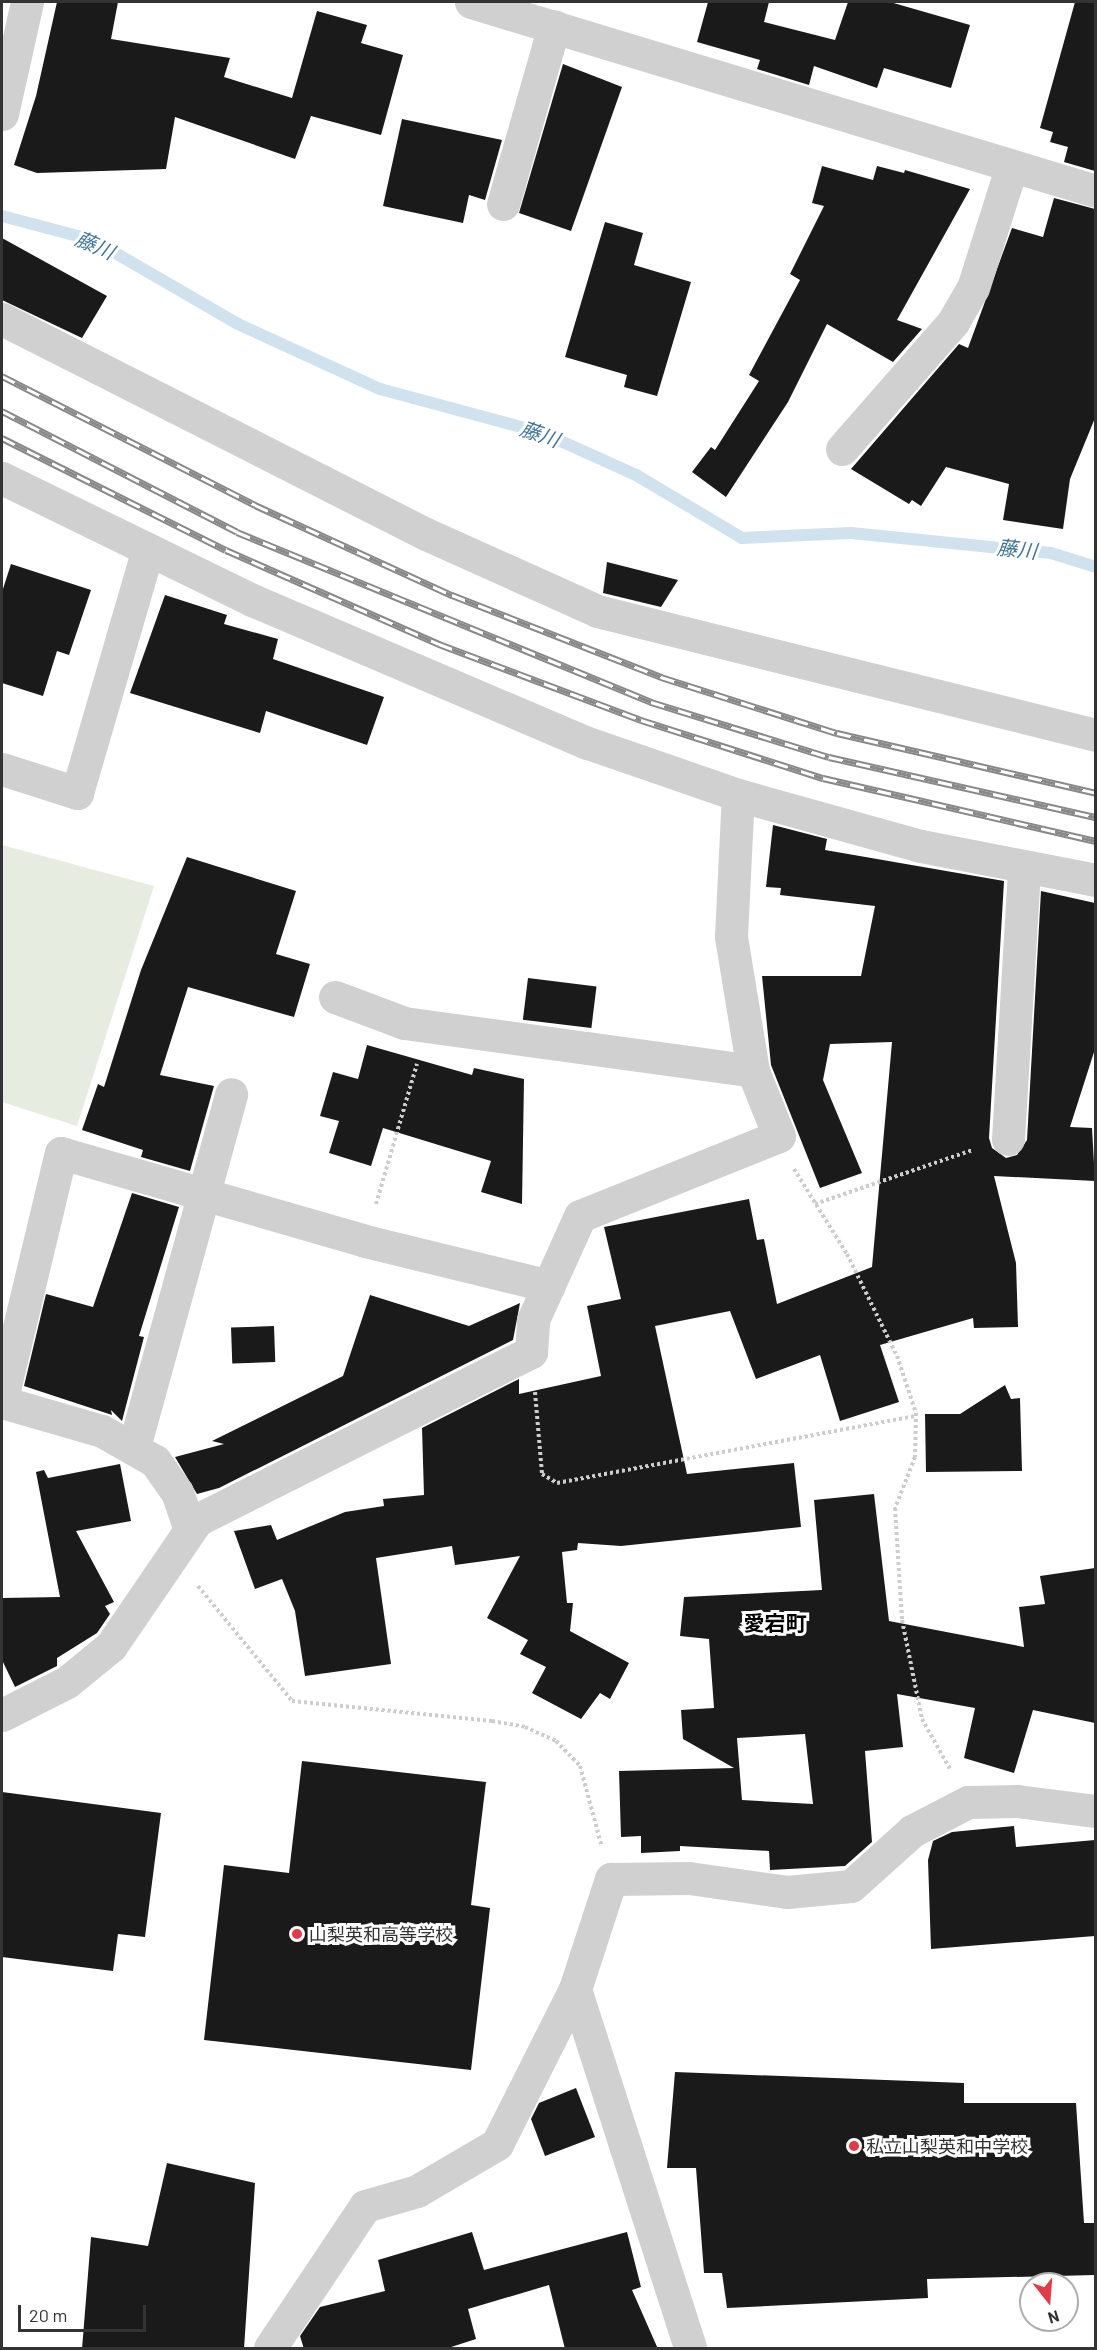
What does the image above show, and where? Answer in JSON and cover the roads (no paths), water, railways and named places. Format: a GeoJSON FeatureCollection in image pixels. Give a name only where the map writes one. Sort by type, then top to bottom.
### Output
{"type":"FeatureCollection","features":[{"type":"Feature","properties":{"kind":"street"},"geometry":{"type":"LineString","coordinates":[[2,114],[27,2]]}},
{"type":"Feature","properties":{"kind":"street"},"geometry":{"type":"LineString","coordinates":[[471,2],[1011,168],[1095,191]]}},
{"type":"Feature","properties":{"kind":"street"},"geometry":{"type":"LineString","coordinates":[[503,204],[554,26]]}},
{"type":"Feature","properties":{"kind":"street"},"geometry":{"type":"LineString","coordinates":[[842,448],[953,322],[973,288],[1011,168]]}},
{"type":"Feature","properties":{"kind":"street"},"geometry":{"type":"LineString","coordinates":[[2,319],[426,534],[597,611],[1095,735]]}},
{"type":"Feature","properties":{"kind":"street"},"geometry":{"type":"LineString","coordinates":[[2,478],[252,600],[588,743],[738,795],[921,846],[1095,880]]}},
{"type":"Feature","properties":{"kind":"street"},"geometry":{"type":"LineString","coordinates":[[2,769],[77,793],[148,549]]}},
{"type":"Feature","properties":{"kind":"street"},"geometry":{"type":"LineString","coordinates":[[2,1715],[67,1682],[111,1646],[182,1538],[207,1515],[531,1352],[533,1320],[580,1216],[779,1136],[753,1071],[731,936],[738,795]]}},
{"type":"Feature","properties":{"kind":"street"},"geometry":{"type":"LineString","coordinates":[[1008,1139],[1024,867]]}},
{"type":"Feature","properties":{"kind":"street"},"geometry":{"type":"LineString","coordinates":[[334,997],[405,1023],[753,1071]]}},
{"type":"Feature","properties":{"kind":"street"},"geometry":{"type":"LineString","coordinates":[[134,1447],[205,1197],[231,1094]]}},
{"type":"Feature","properties":{"kind":"street"},"geometry":{"type":"LineString","coordinates":[[182,1538],[177,1492],[155,1461],[134,1447],[102,1431],[2,1400],[61,1153],[205,1197],[365,1241],[549,1286]]}},
{"type":"Feature","properties":{"kind":"street"},"geometry":{"type":"LineString","coordinates":[[270,2349],[365,2206],[417,2191],[497,2144],[575,1989],[611,1879],[689,1878],[787,1892],[851,1886],[912,1831],[968,1802],[1017,1801],[1095,1811]]}},
{"type":"Feature","properties":{"kind":"street"},"geometry":{"type":"LineString","coordinates":[[575,1989],[690,2349]]}},
{"type":"Feature","properties":{"kind":"waterway","name":"藤川"},"geometry":{"type":"LineString","coordinates":[[2,216],[93,240],[238,324],[380,389],[543,433],[636,475],[742,538],[851,533],[1051,553],[1096,567]]}},
{"type":"Feature","properties":{"kind":"railway"},"geometry":{"type":"LineString","coordinates":[[2,376],[255,505],[452,595],[661,677],[837,733],[1096,793]]}},
{"type":"Feature","properties":{"kind":"railway"},"geometry":{"type":"LineString","coordinates":[[2,411],[237,532],[651,702],[829,757],[1096,817]]}},
{"type":"Feature","properties":{"kind":"railway"},"geometry":{"type":"LineString","coordinates":[[2,438],[226,550],[439,644],[641,720],[823,778],[1096,841]]}},
{"type":"Feature","properties":{"kind":"place","name":"山梨英和高等学校"},"geometry":{"type":"Point","coordinates":[297,1934]}},
{"type":"Feature","properties":{"kind":"place","name":"私立山梨英和中学校"},"geometry":{"type":"Point","coordinates":[854,2146]}},
{"type":"Feature","properties":{"kind":"district","name":"愛宕町"},"geometry":{"type":"Point","coordinates":[775,1623]}}]}
